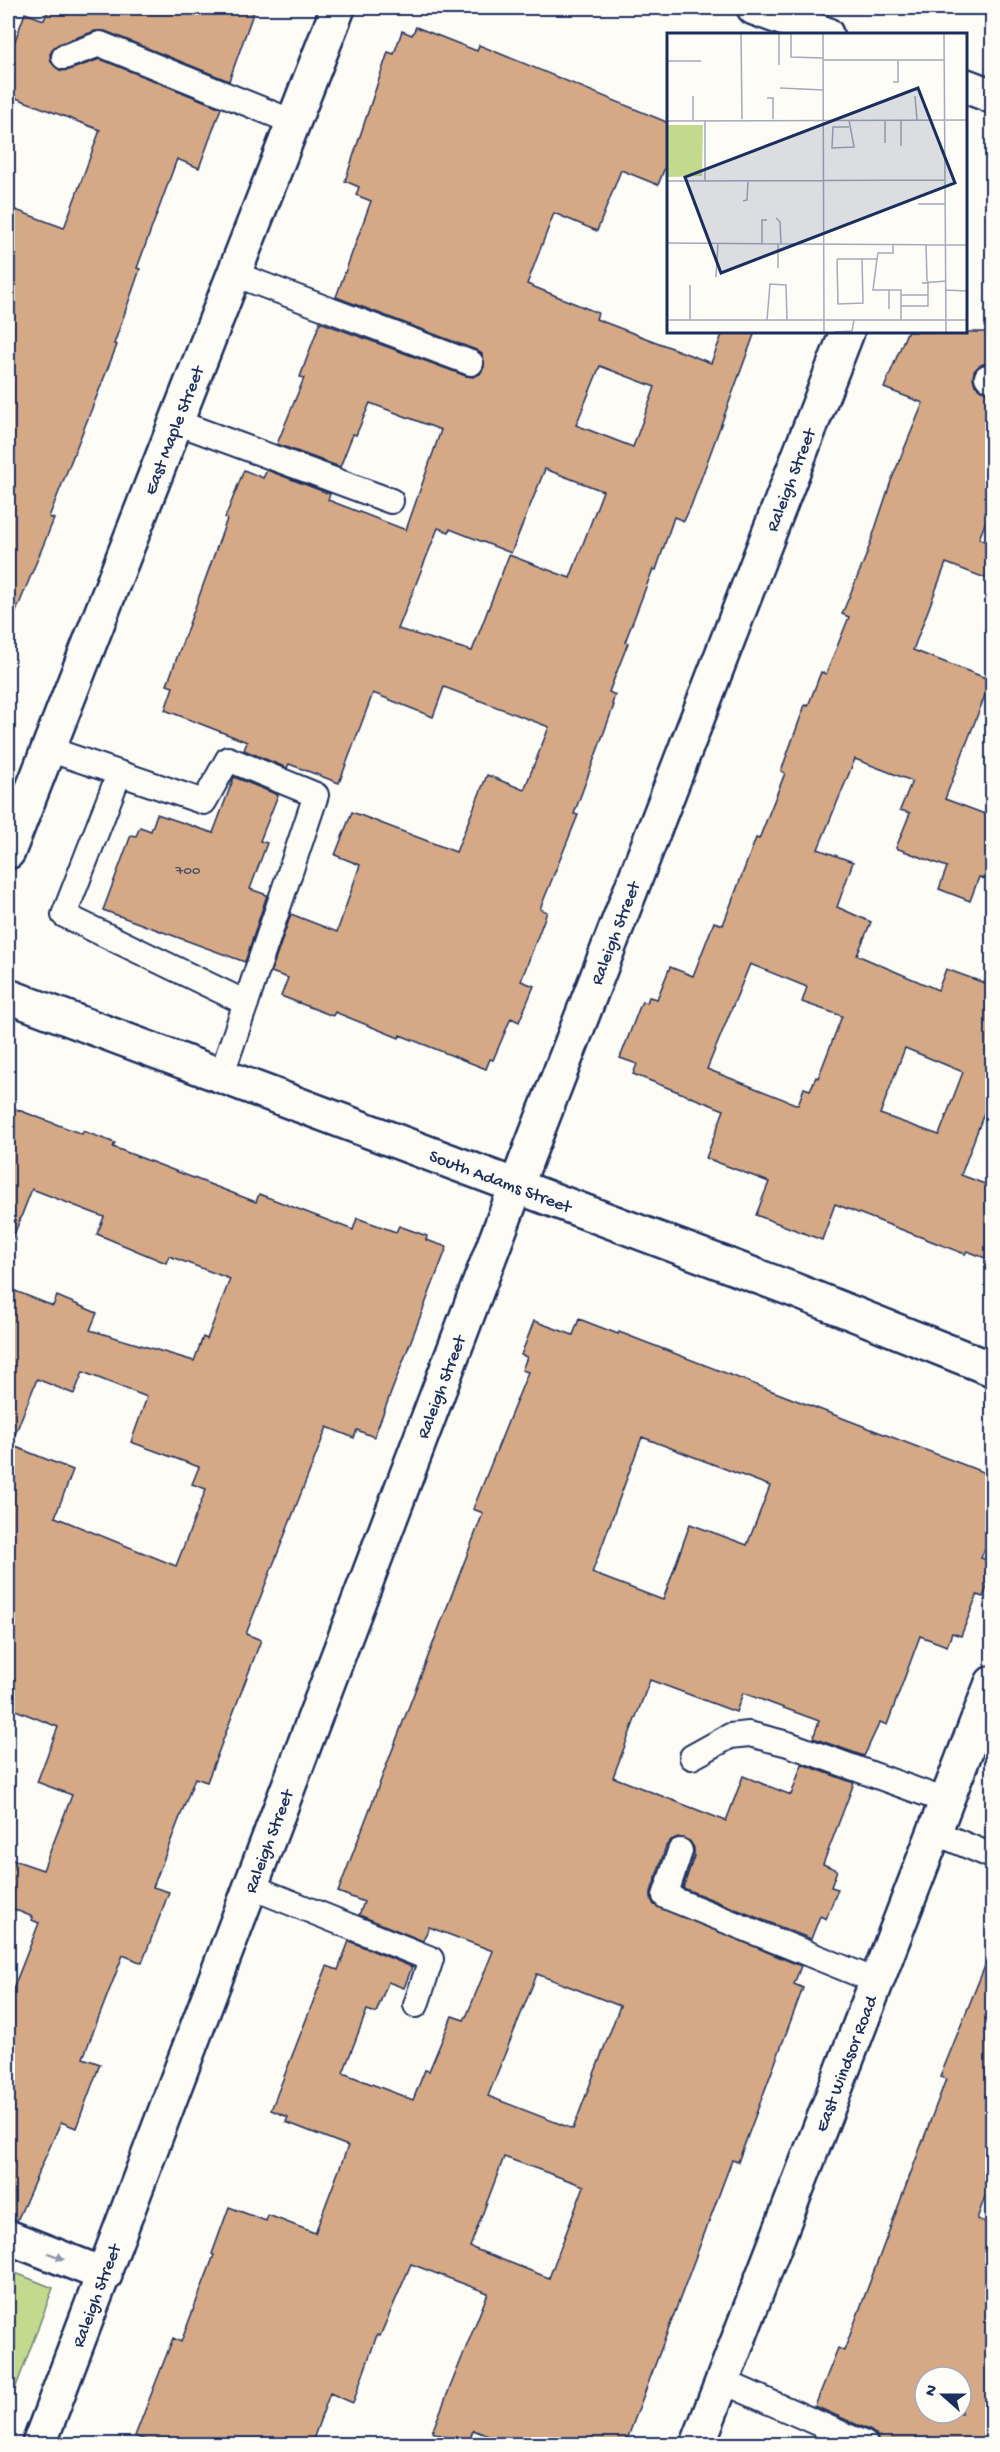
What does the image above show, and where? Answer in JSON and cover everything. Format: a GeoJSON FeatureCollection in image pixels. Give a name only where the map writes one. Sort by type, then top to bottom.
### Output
{"type":"FeatureCollection","features":[{"type":"Feature","properties":{"kind":"street","name":"East Maple Street"},"geometry":{"type":"LineString","coordinates":[[8,852],[338,8]]}},
{"type":"Feature","properties":{"kind":"street"},"geometry":{"type":"LineString","coordinates":[[754,8],[823,33]]}},
{"type":"Feature","properties":{"kind":"street"},"geometry":{"type":"LineString","coordinates":[[967,86],[993,96]]}},
{"type":"Feature","properties":{"kind":"street","name":"Raleigh Street"},"geometry":{"type":"LineString","coordinates":[[39,2445],[517,1187],[847,333]]}},
{"type":"Feature","properties":{"kind":"street","name":"South Adams Street"},"geometry":{"type":"LineString","coordinates":[[8,996],[794,1290],[993,1369]]}},
{"type":"Feature","properties":{"kind":"street","name":"East Windsor Road"},"geometry":{"type":"LineString","coordinates":[[698,2445],[993,1683]]}},
{"type":"Feature","properties":{"kind":"street"},"geometry":{"type":"LineString","coordinates":[[8,2237],[105,2275]]}},
{"type":"Feature","properties":{"kind":"lane"},"geometry":{"type":"LineString","coordinates":[[64,57],[99,44],[293,122]]}},
{"type":"Feature","properties":{"kind":"lane"},"geometry":{"type":"LineString","coordinates":[[234,274],[471,363]]}},
{"type":"Feature","properties":{"kind":"lane"},"geometry":{"type":"LineString","coordinates":[[176,422],[391,501]]}},
{"type":"Feature","properties":{"kind":"lane"},"geometry":{"type":"LineString","coordinates":[[48,749],[204,802],[228,759],[316,795],[221,1076]]}},
{"type":"Feature","properties":{"kind":"lane"},"geometry":{"type":"LineString","coordinates":[[119,774],[63,915],[246,1003]]}},
{"type":"Feature","properties":{"kind":"lane"},"geometry":{"type":"LineString","coordinates":[[692,1757],[730,1736],[749,1734],[788,1744],[946,1801]]}},
{"type":"Feature","properties":{"kind":"lane"},"geometry":{"type":"LineString","coordinates":[[934,1832],[993,1856]]}},
{"type":"Feature","properties":{"kind":"lane"},"geometry":{"type":"LineString","coordinates":[[680,1851],[665,1896],[876,1981]]}},
{"type":"Feature","properties":{"kind":"lane"},"geometry":{"type":"LineString","coordinates":[[252,1887],[431,1959],[416,2005]]}},
{"type":"Feature","properties":{"kind":"lane"},"geometry":{"type":"LineString","coordinates":[[722,2381],[866,2445]]}},
{"type":"Feature","properties":{"kind":"green space"},"geometry":{"type":"Polygon","coordinates":[[[8,2270],[53,2288],[8,2408],[8,2270]]]}},
{"type":"Feature","properties":{"kind":"building"},"geometry":{"type":"Polygon","coordinates":[[[49,8],[255,8],[229,81],[105,31],[95,31],[59,44],[50,54],[51,62],[61,71],[100,59],[221,108],[199,168],[177,159],[137,268],[140,269],[114,344],[117,345],[49,517],[54,519],[9,629],[8,207],[64,228],[100,130],[8,95],[8,60],[25,13],[44,20],[49,8]]]}},
{"type":"Feature","properties":{"kind":"building"},"geometry":{"type":"Polygon","coordinates":[[[416,27],[477,51],[479,45],[667,122],[667,162],[658,185],[621,170],[597,231],[554,213],[527,284],[598,313],[596,319],[711,363],[723,333],[755,333],[691,506],[684,521],[674,517],[656,570],[653,569],[625,642],[628,643],[609,692],[615,695],[612,704],[614,705],[574,814],[578,815],[540,909],[547,912],[521,981],[534,986],[519,1022],[511,1018],[493,1060],[490,1059],[486,1069],[400,1035],[399,1038],[335,1012],[333,1016],[281,996],[288,978],[271,972],[291,914],[337,932],[360,865],[335,855],[352,812],[456,852],[487,775],[524,790],[549,727],[444,687],[433,717],[373,693],[339,783],[289,764],[287,768],[244,750],[247,742],[165,710],[173,687],[167,685],[244,470],[263,478],[267,470],[330,494],[328,500],[406,530],[441,430],[370,403],[356,435],[353,434],[340,467],[277,444],[304,378],[300,377],[320,322],[466,376],[473,377],[480,374],[484,367],[482,354],[476,350],[336,297],[371,201],[356,195],[359,187],[345,181],[388,52],[394,54],[402,31],[412,35],[416,27]],[[600,366],[576,425],[633,447],[655,387],[600,366]],[[545,469],[511,553],[450,529],[449,532],[438,528],[398,629],[472,651],[509,555],[570,578],[603,491],[545,469]]]}},
{"type":"Feature","properties":{"kind":"building"},"geometry":{"type":"Polygon","coordinates":[[[993,332],[993,364],[986,363],[979,366],[974,371],[973,378],[975,385],[981,390],[993,393],[993,503],[979,539],[993,544],[993,581],[946,563],[913,650],[991,680],[945,799],[993,817],[993,882],[979,877],[970,901],[939,889],[947,867],[896,848],[910,813],[900,810],[912,781],[855,759],[818,849],[853,862],[837,907],[871,922],[857,955],[938,990],[946,969],[993,986],[993,1089],[961,1175],[993,1187],[993,1261],[967,1251],[965,1254],[835,1204],[822,1240],[756,1215],[769,1182],[706,1158],[724,1110],[633,1074],[637,1064],[620,1058],[642,1001],[647,1003],[649,997],[657,999],[670,967],[693,976],[714,922],[723,925],[756,838],[759,839],[785,773],[781,771],[805,705],[808,706],[821,672],[826,674],[849,617],[842,614],[866,556],[891,481],[923,403],[884,388],[907,333],[993,332]],[[750,964],[707,1069],[798,1105],[804,1088],[810,1090],[816,1077],[818,1078],[842,1016],[802,1002],[807,987],[750,964]],[[905,1048],[880,1114],[939,1135],[963,1072],[905,1048]]]}},
{"type":"Feature","properties":{"kind":"building"},"geometry":{"type":"Polygon","coordinates":[[[234,777],[278,795],[260,841],[267,843],[250,889],[267,895],[245,962],[103,910],[131,835],[136,836],[140,827],[151,831],[157,814],[213,833],[234,777]]]}},
{"type":"Feature","properties":{"kind":"building"},"geometry":{"type":"Polygon","coordinates":[[[8,1106],[82,1134],[83,1131],[115,1143],[113,1147],[256,1202],[259,1194],[353,1230],[357,1218],[396,1232],[399,1226],[427,1236],[426,1240],[447,1247],[374,1437],[357,1430],[354,1438],[327,1427],[246,1634],[261,1640],[207,1782],[195,1778],[153,1887],[169,1892],[142,1963],[123,1955],[83,2058],[100,2064],[76,2128],[61,2122],[17,2221],[8,2219],[8,2002],[39,1923],[32,1920],[33,1917],[8,1907],[8,1858],[43,1870],[72,1795],[37,1782],[58,1727],[8,1707],[8,1288],[53,1306],[57,1296],[97,1313],[90,1330],[194,1361],[203,1337],[207,1339],[230,1279],[169,1256],[166,1263],[97,1234],[104,1217],[32,1189],[10,1245],[8,1245],[8,1106]],[[83,1372],[74,1394],[37,1379],[11,1445],[73,1470],[55,1517],[176,1566],[206,1489],[192,1484],[199,1467],[131,1442],[147,1397],[83,1372]]]}},
{"type":"Feature","properties":{"kind":"building"},"geometry":{"type":"Polygon","coordinates":[[[579,1319],[618,1334],[619,1332],[993,1476],[993,1528],[981,1558],[993,1562],[993,1573],[983,1597],[977,1595],[961,1636],[952,1633],[947,1646],[920,1636],[887,1725],[880,1722],[864,1756],[813,1738],[819,1721],[743,1693],[736,1712],[650,1680],[613,1777],[726,1821],[743,1776],[791,1795],[802,1764],[854,1783],[823,1864],[837,1870],[831,1887],[838,1889],[826,1919],[820,1916],[811,1939],[683,1888],[694,1856],[694,1848],[690,1841],[678,1837],[666,1846],[651,1892],[654,1905],[801,1966],[794,1984],[803,1988],[738,2162],[732,2160],[625,2445],[512,2445],[473,2430],[468,2445],[432,2432],[488,2293],[411,2264],[380,2336],[377,2335],[353,2403],[330,2393],[311,2445],[157,2445],[135,2436],[173,2338],[181,2342],[214,2255],[212,2254],[229,2207],[266,2221],[268,2215],[315,2233],[348,2146],[286,2122],[288,2117],[271,2110],[327,1966],[338,1970],[349,1941],[412,1967],[404,1988],[388,1982],[376,2013],[367,2010],[343,2073],[413,2100],[425,2070],[429,2071],[452,2016],[464,2020],[467,2015],[493,1951],[429,1927],[423,1941],[359,1915],[364,1902],[338,1892],[483,1513],[473,1509],[528,1372],[522,1370],[527,1357],[521,1355],[534,1321],[573,1335],[579,1319]],[[642,1437],[592,1573],[663,1600],[690,1524],[747,1545],[770,1486],[642,1437]],[[537,1974],[488,2096],[573,2129],[620,2006],[537,1974]],[[504,2157],[470,2247],[549,2278],[584,2186],[504,2157]]]}},
{"type":"Feature","properties":{"kind":"building"},"geometry":{"type":"Polygon","coordinates":[[[991,1951],[993,2174],[977,2219],[993,2225],[993,2445],[879,2445],[877,2436],[871,2431],[815,2406],[838,2348],[844,2351],[946,2079],[940,2077],[991,1951]]]}}]}
